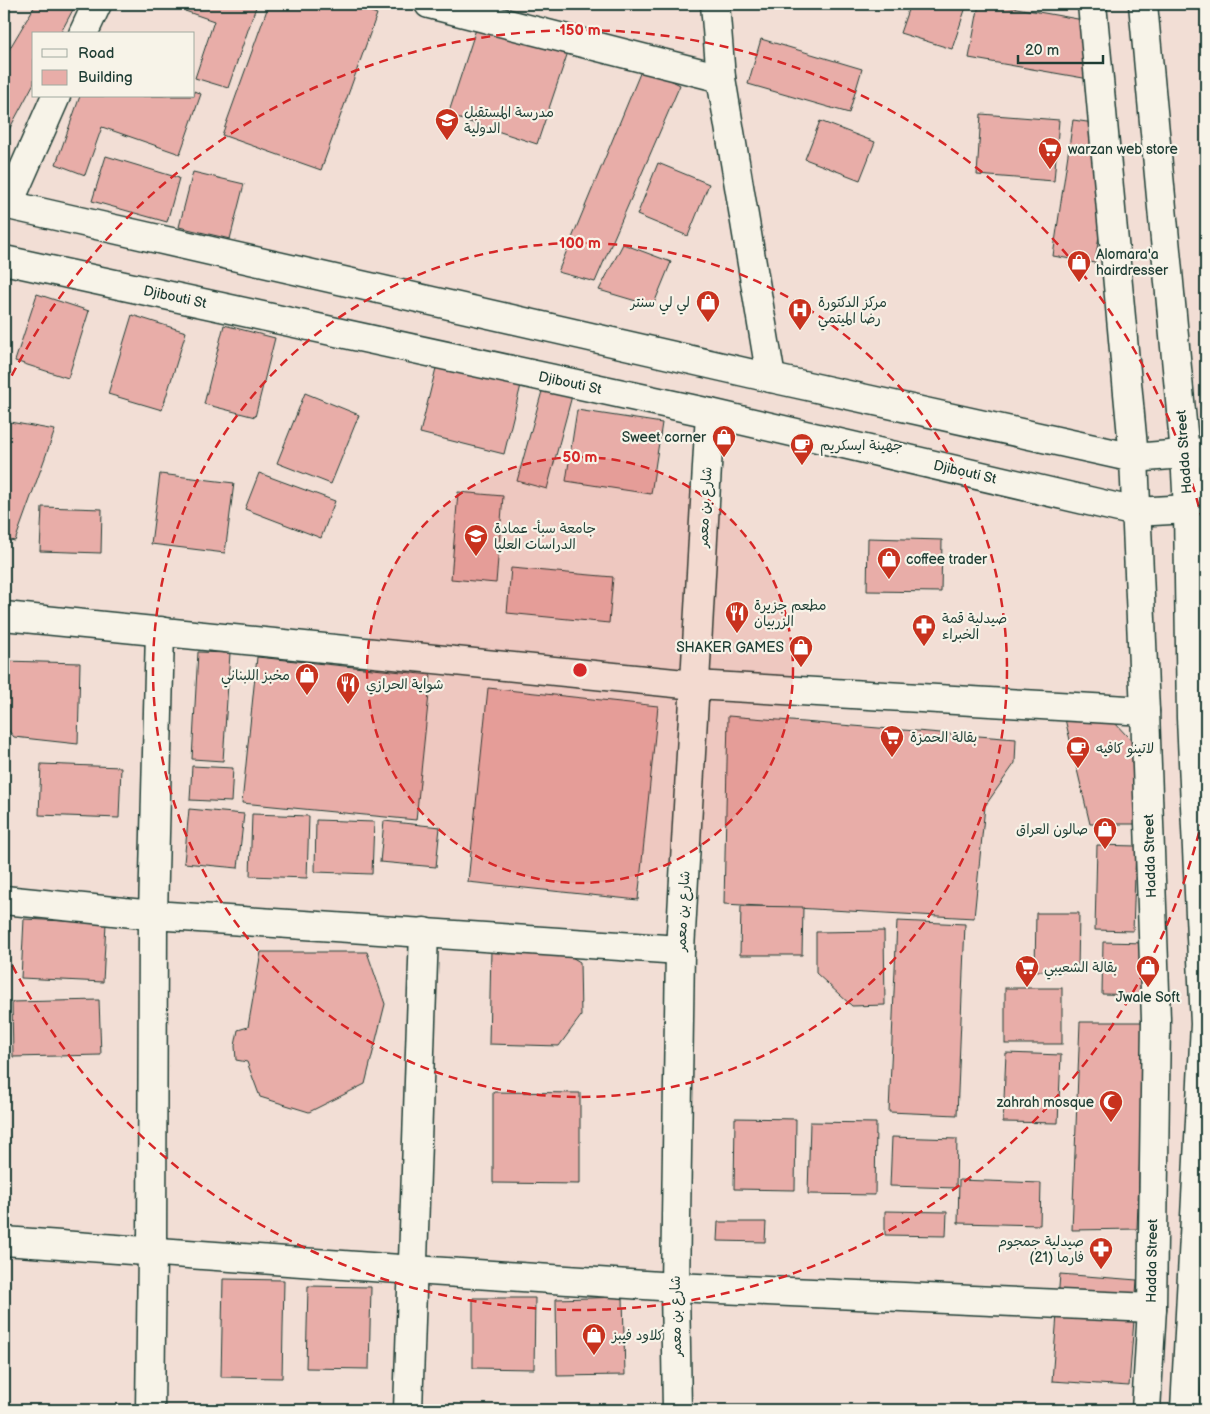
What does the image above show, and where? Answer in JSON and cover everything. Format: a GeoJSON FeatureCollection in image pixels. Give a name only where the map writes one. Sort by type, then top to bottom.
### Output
{"type":"FeatureCollection","features":[{"type":"Feature","properties":{"kind":"street"},"geometry":{"type":"LineString","coordinates":[[85,32],[97,4]]}},
{"type":"Feature","properties":{"kind":"street"},"geometry":{"type":"LineString","coordinates":[[429,4],[721,78]]}},
{"type":"Feature","properties":{"kind":"street"},"geometry":{"type":"LineString","coordinates":[[715,4],[721,78],[771,378]]}},
{"type":"Feature","properties":{"kind":"street","name":"Hadda Street"},"geometry":{"type":"LineString","coordinates":[[1092,4],[1134,458],[1145,712],[1156,1019],[1152,1308],[1146,1410]]}},
{"type":"Feature","properties":{"kind":"street","name":"Hadda Street"},"geometry":{"type":"LineString","coordinates":[[1143,4],[1196,453],[1197,509],[1191,718],[1206,1024],[1185,1410]]}},
{"type":"Feature","properties":{"kind":"street"},"geometry":{"type":"LineString","coordinates":[[55,98],[6,204],[771,378],[1134,458],[1196,453]]}},
{"type":"Feature","properties":{"kind":"street","name":"Djibouti St"},"geometry":{"type":"LineString","coordinates":[[4,260],[710,413],[1136,512],[1197,509]]}},
{"type":"Feature","properties":{"kind":"street","name":"شارع بن معمر"},"geometry":{"type":"LineString","coordinates":[[677,1410],[676,1287],[680,950],[710,413]]}},
{"type":"Feature","properties":{"kind":"street"},"geometry":{"type":"LineString","coordinates":[[4,616],[695,686],[1145,712]]}},
{"type":"Feature","properties":{"kind":"street"},"geometry":{"type":"LineString","coordinates":[[150,1410],[153,915],[160,631]]}},
{"type":"Feature","properties":{"kind":"street"},"geometry":{"type":"LineString","coordinates":[[4,900],[153,915],[680,950]]}},
{"type":"Feature","properties":{"kind":"street"},"geometry":{"type":"LineString","coordinates":[[408,1410],[424,932]]}},
{"type":"Feature","properties":{"kind":"street"},"geometry":{"type":"LineString","coordinates":[[4,1241],[676,1287],[1152,1308]]}},
{"type":"Feature","properties":{"kind":"building"},"geometry":{"type":"Polygon","coordinates":[[[36,4],[76,4],[61,32],[32,32],[32,87],[4,139],[4,58],[36,4]]]}},
{"type":"Feature","properties":{"kind":"building"},"geometry":{"type":"Polygon","coordinates":[[[187,4],[257,4],[228,88],[195,78],[214,21],[185,11],[187,4]]]}},
{"type":"Feature","properties":{"kind":"building"},"geometry":{"type":"Polygon","coordinates":[[[269,4],[349,4],[377,14],[321,170],[222,135],[269,4]]]}},
{"type":"Feature","properties":{"kind":"building"},"geometry":{"type":"Polygon","coordinates":[[[910,4],[967,4],[952,49],[900,33],[910,4]]]}},
{"type":"Feature","properties":{"kind":"building"},"geometry":{"type":"Polygon","coordinates":[[[979,4],[994,4],[1100,23],[1089,79],[969,58],[979,4]]]}},
{"type":"Feature","properties":{"kind":"building"},"geometry":{"type":"Polygon","coordinates":[[[479,20],[569,49],[537,144],[448,115],[479,20]]]}},
{"type":"Feature","properties":{"kind":"building"},"geometry":{"type":"Polygon","coordinates":[[[761,39],[862,69],[849,113],[748,84],[761,39]]]}},
{"type":"Feature","properties":{"kind":"building"},"geometry":{"type":"Polygon","coordinates":[[[643,66],[680,85],[595,282],[558,272],[643,66]]]}},
{"type":"Feature","properties":{"kind":"building"},"geometry":{"type":"Polygon","coordinates":[[[195,91],[201,94],[180,154],[102,127],[85,175],[56,164],[79,98],[195,98],[195,91]]]}},
{"type":"Feature","properties":{"kind":"building"},"geometry":{"type":"Polygon","coordinates":[[[981,114],[1059,120],[1054,181],[977,175],[981,114]]]}},
{"type":"Feature","properties":{"kind":"building"},"geometry":{"type":"Polygon","coordinates":[[[1073,120],[1115,126],[1095,263],[1053,256],[1073,120]]]}},
{"type":"Feature","properties":{"kind":"building"},"geometry":{"type":"Polygon","coordinates":[[[820,121],[875,142],[860,180],[805,159],[820,121]]]}},
{"type":"Feature","properties":{"kind":"building"},"geometry":{"type":"Polygon","coordinates":[[[106,156],[179,178],[167,222],[92,201],[106,156]]]}},
{"type":"Feature","properties":{"kind":"building"},"geometry":{"type":"Polygon","coordinates":[[[658,163],[709,184],[688,236],[637,215],[658,163]]]}},
{"type":"Feature","properties":{"kind":"building"},"geometry":{"type":"Polygon","coordinates":[[[193,172],[244,184],[230,239],[179,227],[193,172]]]}},
{"type":"Feature","properties":{"kind":"building"},"geometry":{"type":"Polygon","coordinates":[[[623,244],[671,262],[653,306],[599,290],[623,244]]]}},
{"type":"Feature","properties":{"kind":"building"},"geometry":{"type":"Polygon","coordinates":[[[4,275],[9,277],[4,288],[4,275]]]}},
{"type":"Feature","properties":{"kind":"building"},"geometry":{"type":"Polygon","coordinates":[[[37,294],[89,311],[68,378],[15,361],[37,294]]]}},
{"type":"Feature","properties":{"kind":"building"},"geometry":{"type":"Polygon","coordinates":[[[132,315],[186,332],[162,410],[108,394],[132,315]]]}},
{"type":"Feature","properties":{"kind":"building"},"geometry":{"type":"Polygon","coordinates":[[[224,325],[275,338],[255,417],[204,404],[224,325]]]}},
{"type":"Feature","properties":{"kind":"building"},"geometry":{"type":"Polygon","coordinates":[[[438,360],[522,381],[504,454],[420,433],[438,360]]]}},
{"type":"Feature","properties":{"kind":"building"},"geometry":{"type":"Polygon","coordinates":[[[544,384],[573,392],[547,489],[517,481],[544,384]]]}},
{"type":"Feature","properties":{"kind":"building"},"geometry":{"type":"Polygon","coordinates":[[[305,393],[359,415],[331,484],[277,463],[305,393]]]}},
{"type":"Feature","properties":{"kind":"building"},"geometry":{"type":"Polygon","coordinates":[[[577,410],[662,423],[651,494],[566,481],[577,410]]]}},
{"type":"Feature","properties":{"kind":"building"},"geometry":{"type":"Polygon","coordinates":[[[4,421],[55,430],[15,541],[4,539],[4,421]]]}},
{"type":"Feature","properties":{"kind":"building"},"geometry":{"type":"Polygon","coordinates":[[[259,473],[335,501],[321,538],[245,509],[259,473]]]}},
{"type":"Feature","properties":{"kind":"building"},"geometry":{"type":"Polygon","coordinates":[[[160,474],[234,483],[225,553],[151,544],[160,474]]]}},
{"type":"Feature","properties":{"kind":"building"},"geometry":{"type":"Polygon","coordinates":[[[458,492],[503,496],[496,583],[451,579],[458,492]]]}},
{"type":"Feature","properties":{"kind":"building"},"geometry":{"type":"Polygon","coordinates":[[[42,507],[102,509],[101,553],[40,551],[42,507]]]}},
{"type":"Feature","properties":{"kind":"building"},"geometry":{"type":"Polygon","coordinates":[[[868,538],[942,540],[941,592],[867,591],[868,538]]]}},
{"type":"Feature","properties":{"kind":"building"},"geometry":{"type":"Polygon","coordinates":[[[511,568],[613,577],[609,623],[507,613],[511,568]]]}},
{"type":"Feature","properties":{"kind":"building"},"geometry":{"type":"Polygon","coordinates":[[[198,652],[230,653],[223,761],[192,759],[198,652]]]}},
{"type":"Feature","properties":{"kind":"building"},"geometry":{"type":"Polygon","coordinates":[[[257,657],[431,675],[416,820],[242,803],[257,657]]]}},
{"type":"Feature","properties":{"kind":"building"},"geometry":{"type":"Polygon","coordinates":[[[4,661],[80,663],[78,744],[14,737],[4,725],[4,661]]]}},
{"type":"Feature","properties":{"kind":"building"},"geometry":{"type":"Polygon","coordinates":[[[488,688],[658,706],[638,900],[468,882],[488,688]]]}},
{"type":"Feature","properties":{"kind":"building"},"geometry":{"type":"Polygon","coordinates":[[[728,716],[1016,739],[1015,763],[985,806],[974,918],[724,904],[728,716]]]}},
{"type":"Feature","properties":{"kind":"building"},"geometry":{"type":"Polygon","coordinates":[[[1065,719],[1114,722],[1140,750],[1135,824],[1090,824],[1065,719]]]}},
{"type":"Feature","properties":{"kind":"building"},"geometry":{"type":"Polygon","coordinates":[[[41,764],[121,767],[119,818],[39,815],[41,764]]]}},
{"type":"Feature","properties":{"kind":"building"},"geometry":{"type":"Polygon","coordinates":[[[192,766],[233,768],[231,802],[190,800],[192,766]]]}},
{"type":"Feature","properties":{"kind":"building"},"geometry":{"type":"Polygon","coordinates":[[[189,809],[244,814],[238,868],[184,863],[189,809]]]}},
{"type":"Feature","properties":{"kind":"building"},"geometry":{"type":"Polygon","coordinates":[[[252,814],[309,816],[307,878],[250,876],[252,814]]]}},
{"type":"Feature","properties":{"kind":"building"},"geometry":{"type":"Polygon","coordinates":[[[316,820],[374,822],[372,874],[315,872],[316,820]]]}},
{"type":"Feature","properties":{"kind":"building"},"geometry":{"type":"Polygon","coordinates":[[[384,821],[440,827],[436,867],[380,862],[384,821]]]}},
{"type":"Feature","properties":{"kind":"building"},"geometry":{"type":"Polygon","coordinates":[[[1097,845],[1136,846],[1133,931],[1095,930],[1097,845]]]}},
{"type":"Feature","properties":{"kind":"building"},"geometry":{"type":"Polygon","coordinates":[[[741,906],[803,907],[802,955],[740,955],[741,906]]]}},
{"type":"Feature","properties":{"kind":"building"},"geometry":{"type":"Polygon","coordinates":[[[1036,913],[1079,913],[1078,971],[1035,971],[1036,913]]]}},
{"type":"Feature","properties":{"kind":"building"},"geometry":{"type":"Polygon","coordinates":[[[24,919],[106,923],[103,982],[21,978],[24,919]]]}},
{"type":"Feature","properties":{"kind":"building"},"geometry":{"type":"Polygon","coordinates":[[[897,921],[965,924],[957,1115],[889,1112],[897,921]]]}},
{"type":"Feature","properties":{"kind":"building"},"geometry":{"type":"Polygon","coordinates":[[[884,931],[885,1005],[852,1006],[816,973],[816,932],[884,931]]]}},
{"type":"Feature","properties":{"kind":"building"},"geometry":{"type":"Polygon","coordinates":[[[1103,942],[1146,943],[1144,995],[1102,994],[1103,942]]]}},
{"type":"Feature","properties":{"kind":"building"},"geometry":{"type":"Polygon","coordinates":[[[491,949],[560,950],[580,962],[581,1016],[559,1046],[489,1044],[491,949]]]}},
{"type":"Feature","properties":{"kind":"building"},"geometry":{"type":"Polygon","coordinates":[[[261,952],[367,952],[385,1004],[365,1084],[309,1112],[260,1097],[247,1062],[236,1060],[235,1046],[238,1030],[248,1027],[261,952]]]}},
{"type":"Feature","properties":{"kind":"building"},"geometry":{"type":"Polygon","coordinates":[[[1005,988],[1062,988],[1062,1044],[1005,1044],[1005,988]]]}},
{"type":"Feature","properties":{"kind":"building"},"geometry":{"type":"Polygon","coordinates":[[[99,1000],[101,1055],[13,1057],[12,1002],[99,1000]]]}},
{"type":"Feature","properties":{"kind":"building"},"geometry":{"type":"Polygon","coordinates":[[[1080,1022],[1145,1022],[1137,1229],[1072,1230],[1080,1022]]]}},
{"type":"Feature","properties":{"kind":"building"},"geometry":{"type":"Polygon","coordinates":[[[1006,1053],[1061,1055],[1058,1123],[1003,1122],[1006,1053]]]}},
{"type":"Feature","properties":{"kind":"building"},"geometry":{"type":"Polygon","coordinates":[[[493,1092],[580,1093],[580,1184],[493,1183],[493,1092]]]}},
{"type":"Feature","properties":{"kind":"building"},"geometry":{"type":"Polygon","coordinates":[[[735,1118],[796,1119],[795,1190],[734,1189],[735,1118]]]}},
{"type":"Feature","properties":{"kind":"building"},"geometry":{"type":"Polygon","coordinates":[[[810,1122],[876,1123],[875,1195],[808,1194],[810,1122]]]}},
{"type":"Feature","properties":{"kind":"building"},"geometry":{"type":"Polygon","coordinates":[[[892,1137],[957,1139],[956,1188],[890,1186],[892,1137]]]}},
{"type":"Feature","properties":{"kind":"building"},"geometry":{"type":"Polygon","coordinates":[[[959,1180],[1041,1183],[1040,1225],[958,1223],[959,1180]]]}},
{"type":"Feature","properties":{"kind":"building"},"geometry":{"type":"Polygon","coordinates":[[[885,1211],[947,1212],[946,1236],[885,1235],[885,1211]]]}},
{"type":"Feature","properties":{"kind":"building"},"geometry":{"type":"Polygon","coordinates":[[[718,1222],[766,1222],[765,1242],[717,1241],[718,1222]]]}},
{"type":"Feature","properties":{"kind":"building"},"geometry":{"type":"Polygon","coordinates":[[[1060,1274],[1137,1280],[1129,1386],[1052,1381],[1060,1274]]]}},
{"type":"Feature","properties":{"kind":"building"},"geometry":{"type":"Polygon","coordinates":[[[223,1279],[284,1280],[282,1378],[221,1377],[223,1279]]]}},
{"type":"Feature","properties":{"kind":"building"},"geometry":{"type":"Polygon","coordinates":[[[308,1286],[371,1287],[369,1369],[306,1368],[308,1286]]]}},
{"type":"Feature","properties":{"kind":"building"},"geometry":{"type":"Polygon","coordinates":[[[623,1297],[625,1375],[557,1376],[556,1299],[623,1297]]]}},
{"type":"Feature","properties":{"kind":"building"},"geometry":{"type":"Polygon","coordinates":[[[473,1298],[535,1298],[534,1369],[473,1368],[473,1298]]]}},
{"type":"Feature","properties":{"kind":"place","name":"مدرسة المستقبل الدولية"},"geometry":{"type":"Point","coordinates":[447,141]}},
{"type":"Feature","properties":{"kind":"place","name":"warzan web store"},"geometry":{"type":"Point","coordinates":[1050,170]}},
{"type":"Feature","properties":{"kind":"place","name":"Alomara'a hairdresser"},"geometry":{"type":"Point","coordinates":[1079,283]}},
{"type":"Feature","properties":{"kind":"place","name":"لي لي سنتر"},"geometry":{"type":"Point","coordinates":[708,323]}},
{"type":"Feature","properties":{"kind":"place","name":"مركز الدكتورة رضا الميتمي"},"geometry":{"type":"Point","coordinates":[800,331]}},
{"type":"Feature","properties":{"kind":"place","name":"Sweet corner"},"geometry":{"type":"Point","coordinates":[724,458]}},
{"type":"Feature","properties":{"kind":"place","name":"جهينة ايسكريم"},"geometry":{"type":"Point","coordinates":[802,466]}},
{"type":"Feature","properties":{"kind":"place","name":"جامعة سبأ- عمادة الدراسات العليا"},"geometry":{"type":"Point","coordinates":[476,557]}},
{"type":"Feature","properties":{"kind":"place","name":"coffee trader"},"geometry":{"type":"Point","coordinates":[889,580]}},
{"type":"Feature","properties":{"kind":"place","name":"مطعم جزيرة الزربيان"},"geometry":{"type":"Point","coordinates":[737,634]}},
{"type":"Feature","properties":{"kind":"place","name":"صيدلية قمة الخبراء"},"geometry":{"type":"Point","coordinates":[924,647]}},
{"type":"Feature","properties":{"kind":"place","name":"SHAKER GAMES"},"geometry":{"type":"Point","coordinates":[801,668]}},
{"type":"Feature","properties":{"kind":"place","name":"مخبز اللبناني"},"geometry":{"type":"Point","coordinates":[307,696]}},
{"type":"Feature","properties":{"kind":"place","name":"شواية الحرازي"},"geometry":{"type":"Point","coordinates":[348,705]}},
{"type":"Feature","properties":{"kind":"place","name":"بقالة الحمزة"},"geometry":{"type":"Point","coordinates":[892,758]}},
{"type":"Feature","properties":{"kind":"place","name":"لاتينو كافيه"},"geometry":{"type":"Point","coordinates":[1078,769]}},
{"type":"Feature","properties":{"kind":"place","name":"صالون العراق"},"geometry":{"type":"Point","coordinates":[1105,850]}},
{"type":"Feature","properties":{"kind":"place","name":"بقالة الشعيبي"},"geometry":{"type":"Point","coordinates":[1027,988]}},
{"type":"Feature","properties":{"kind":"place","name":"Jwale Soft"},"geometry":{"type":"Point","coordinates":[1148,988]}},
{"type":"Feature","properties":{"kind":"place","name":"zahrah mosque"},"geometry":{"type":"Point","coordinates":[1111,1123]}},
{"type":"Feature","properties":{"kind":"place","name":"صيدلية جمجوم فارما (21)"},"geometry":{"type":"Point","coordinates":[1101,1270]}},
{"type":"Feature","properties":{"kind":"place","name":"كلاود فيبز"},"geometry":{"type":"Point","coordinates":[594,1356]}}]}
